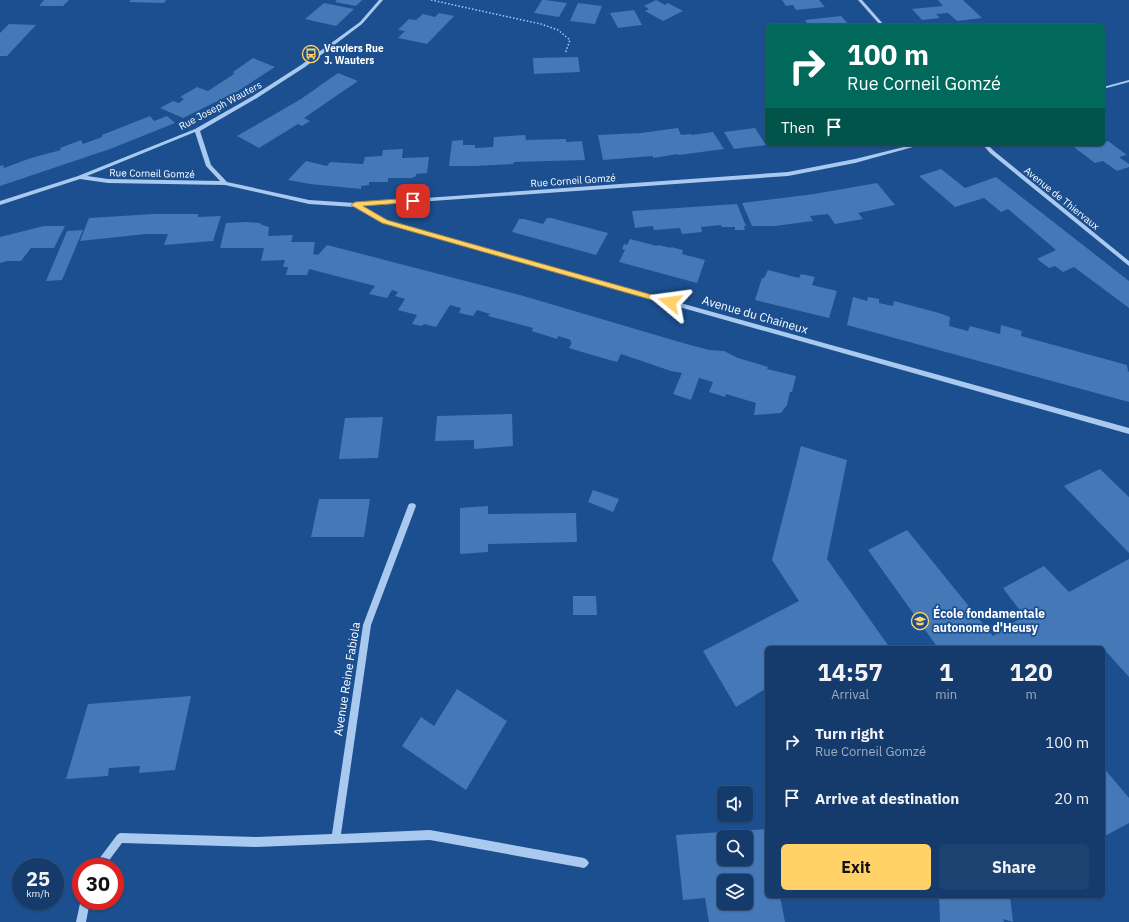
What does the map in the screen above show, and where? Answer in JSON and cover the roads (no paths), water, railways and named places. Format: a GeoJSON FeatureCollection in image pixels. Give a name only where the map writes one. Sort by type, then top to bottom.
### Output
{"type":"FeatureCollection","features":[{"type":"Feature","properties":{"kind":"street","name":"Rue Joseph Wauters"},"geometry":{"type":"LineString","coordinates":[[0,203],[80,176],[197,130],[255,97],[303,66],[361,23],[381,0]]}},
{"type":"Feature","properties":{"kind":"street"},"geometry":{"type":"LineString","coordinates":[[860,0],[881,24]]}},
{"type":"Feature","properties":{"kind":"street"},"geometry":{"type":"LineString","coordinates":[[1105,87],[1129,81]]}},
{"type":"Feature","properties":{"kind":"street","name":"Rue Corneil Gomzé"},"geometry":{"type":"LineString","coordinates":[[197,130],[209,166],[225,183]]}},
{"type":"Feature","properties":{"kind":"street","name":"Rue Corneil Gomzé"},"geometry":{"type":"LineString","coordinates":[[80,176],[108,181],[225,183],[309,202],[355,205],[788,174],[855,161],[914,146]]}},
{"type":"Feature","properties":{"kind":"street","name":"Avenue de Thiervaux"},"geometry":{"type":"LineString","coordinates":[[986,146],[1129,264]]}},
{"type":"Feature","properties":{"kind":"street","name":"Avenue du Chaineux"},"geometry":{"type":"LineString","coordinates":[[355,205],[384,222],[1129,432]]}},
{"type":"Feature","properties":{"kind":"street","name":"Avenue Reine Fabiola"},"geometry":{"type":"LineString","coordinates":[[336,839],[367,625],[412,506]]}},
{"type":"Feature","properties":{"kind":"street"},"geometry":{"type":"LineString","coordinates":[[105,858],[120,838],[256,842],[430,835],[584,864]]}},
{"type":"Feature","properties":{"kind":"street"},"geometry":{"type":"LineString","coordinates":[[80,922],[83,910]]}},
{"type":"Feature","properties":{"kind":"place","name":"Verviers Rue J. Wauters"},"geometry":{"type":"Point","coordinates":[311,54]}},
{"type":"Feature","properties":{"kind":"place","name":"École fondamentale autonome d'Heusy"},"geometry":{"type":"Point","coordinates":[920,621]}}]}
